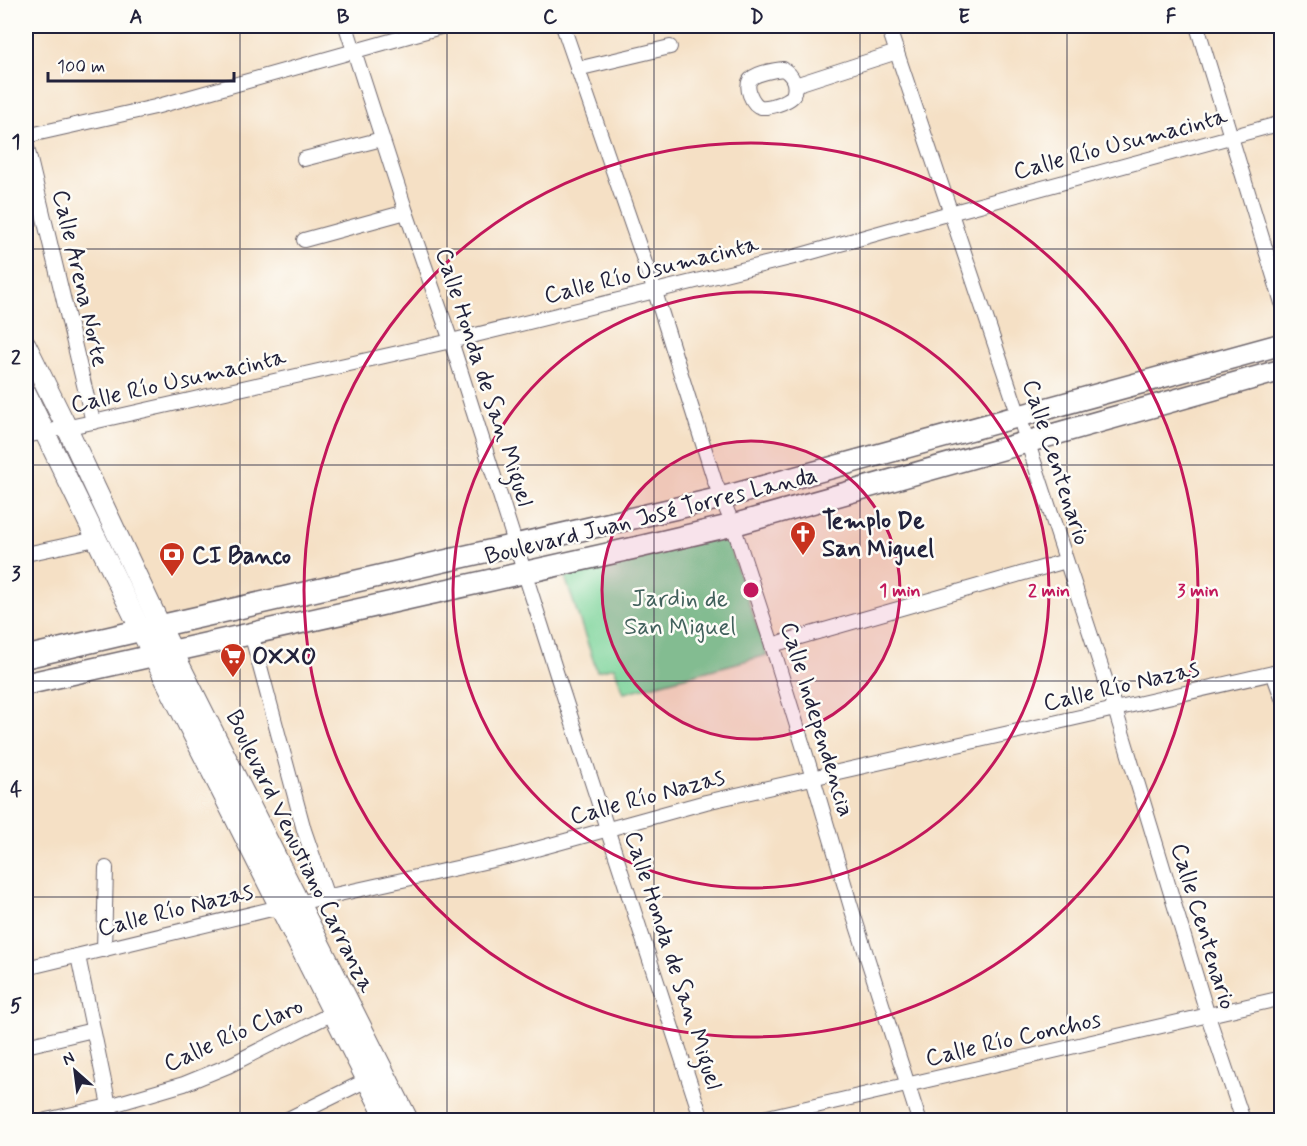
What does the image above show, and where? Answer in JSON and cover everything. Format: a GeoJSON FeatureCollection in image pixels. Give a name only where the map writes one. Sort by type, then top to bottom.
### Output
{"type":"FeatureCollection","features":[{"type":"Feature","properties":{"kind":"main road","name":"Boulevard Juan José Torres Landa"},"geometry":{"type":"LineString","coordinates":[[26,657],[721,498],[1281,344]]}},
{"type":"Feature","properties":{"kind":"main road","name":"Boulevard Venustiano Carranza"},"geometry":{"type":"LineString","coordinates":[[26,345],[67,428],[151,628],[280,907],[387,1120]]}},
{"type":"Feature","properties":{"kind":"main road","name":"Boulevard Juan José Torres Landa"},"geometry":{"type":"LineString","coordinates":[[26,684],[733,525],[1281,370]]}},
{"type":"Feature","properties":{"kind":"main road","name":"Boulevard Venustiano Carranza"},"geometry":{"type":"LineString","coordinates":[[26,394],[35,434],[151,628]]}},
{"type":"Feature","properties":{"kind":"main road","name":"Boulevard Venustiano Carranza"},"geometry":{"type":"LineString","coordinates":[[163,653],[300,903],[408,1120]]}},
{"type":"Feature","properties":{"kind":"street","name":"Calle Honda de San Miguel"},"geometry":{"type":"LineString","coordinates":[[346,26],[406,212],[451,341],[702,1120]]}},
{"type":"Feature","properties":{"kind":"street"},"geometry":{"type":"LineString","coordinates":[[26,135],[154,107],[444,26]]}},
{"type":"Feature","properties":{"kind":"street","name":"Calle Independencia"},"geometry":{"type":"LineString","coordinates":[[563,26],[655,292],[721,498],[733,525],[919,1120]]}},
{"type":"Feature","properties":{"kind":"street","name":"Calle Centenario"},"geometry":{"type":"LineString","coordinates":[[888,26],[1115,709],[1208,1016],[1243,1120]]}},
{"type":"Feature","properties":{"kind":"street"},"geometry":{"type":"LineString","coordinates":[[1197,26],[1281,303]]}},
{"type":"Feature","properties":{"kind":"street"},"geometry":{"type":"LineString","coordinates":[[577,69],[670,46]]}},
{"type":"Feature","properties":{"kind":"street"},"geometry":{"type":"LineString","coordinates":[[795,85],[897,52]]}},
{"type":"Feature","properties":{"kind":"street","name":"Calle Río Usumacinta"},"geometry":{"type":"LineString","coordinates":[[35,434],[451,341],[655,292],[794,257],[1281,123]]}},
{"type":"Feature","properties":{"kind":"street"},"geometry":{"type":"LineString","coordinates":[[304,159],[382,139]]}},
{"type":"Feature","properties":{"kind":"street","name":"Calle Arena Norte"},"geometry":{"type":"LineString","coordinates":[[26,143],[93,422]]}},
{"type":"Feature","properties":{"kind":"street"},"geometry":{"type":"LineString","coordinates":[[304,240],[406,212]]}},
{"type":"Feature","properties":{"kind":"street"},"geometry":{"type":"LineString","coordinates":[[26,554],[96,539]]}},
{"type":"Feature","properties":{"kind":"street"},"geometry":{"type":"LineString","coordinates":[[772,645],[1066,561]]}},
{"type":"Feature","properties":{"kind":"street"},"geometry":{"type":"LineString","coordinates":[[251,633],[304,830],[327,897]]}},
{"type":"Feature","properties":{"kind":"street"},"geometry":{"type":"LineString","coordinates":[[1277,673],[1281,698]]}},
{"type":"Feature","properties":{"kind":"street","name":"Calle Río Nazas"},"geometry":{"type":"LineString","coordinates":[[26,968],[280,907],[512,856],[706,802],[1277,673]]}},
{"type":"Feature","properties":{"kind":"street"},"geometry":{"type":"LineString","coordinates":[[104,950],[106,868]]}},
{"type":"Feature","properties":{"kind":"street"},"geometry":{"type":"LineString","coordinates":[[78,956],[112,1120]]}},
{"type":"Feature","properties":{"kind":"street","name":"Calle Río Conchos"},"geometry":{"type":"LineString","coordinates":[[764,1120],[1281,998]]}},
{"type":"Feature","properties":{"kind":"street","name":"Calle Río Claro"},"geometry":{"type":"LineString","coordinates":[[46,1120],[109,1106],[184,1084],[208,1075],[333,1013]]}},
{"type":"Feature","properties":{"kind":"street"},"geometry":{"type":"LineString","coordinates":[[26,1046],[93,1030]]}},
{"type":"Feature","properties":{"kind":"street"},"geometry":{"type":"LineString","coordinates":[[286,1120],[367,1080]]}},
{"type":"Feature","properties":{"kind":"green space","name":"Jardin de San Miguel"},"geometry":{"type":"Polygon","coordinates":[[[725,534],[767,655],[624,693],[614,667],[597,671],[565,577],[725,534]]]}},
{"type":"Feature","properties":{"kind":"place","name":"Templo De San Miguel"},"geometry":{"type":"Point","coordinates":[803,557]}},
{"type":"Feature","properties":{"kind":"place","name":"CI Banco"},"geometry":{"type":"Point","coordinates":[172,578]}},
{"type":"Feature","properties":{"kind":"place","name":"OXXO"},"geometry":{"type":"Point","coordinates":[233,679]}}]}
